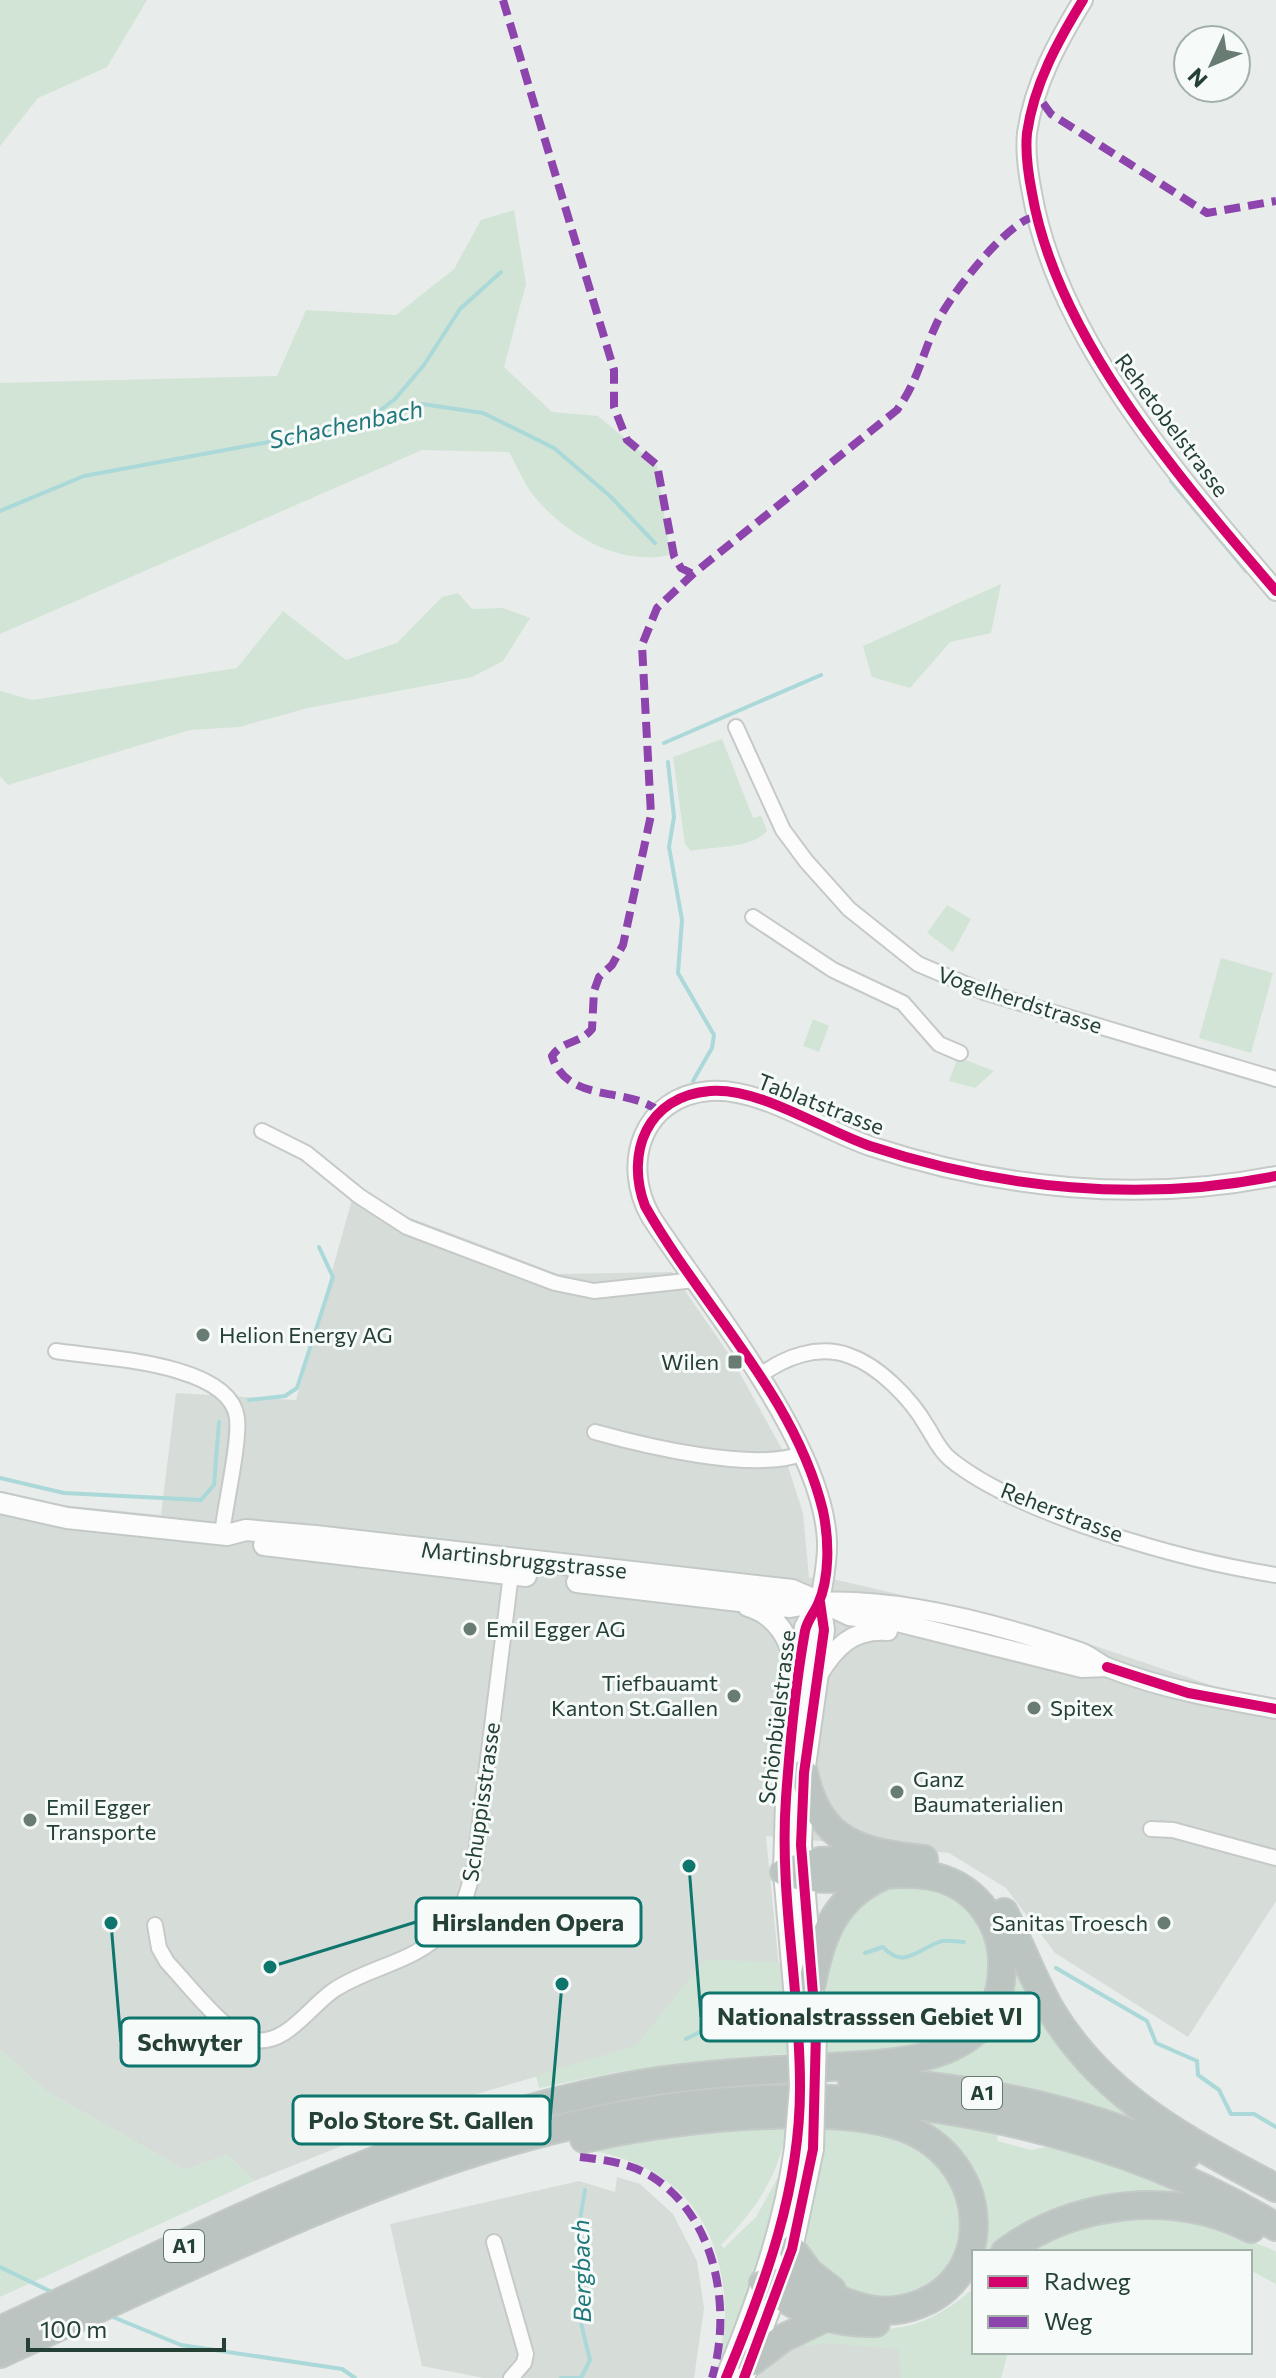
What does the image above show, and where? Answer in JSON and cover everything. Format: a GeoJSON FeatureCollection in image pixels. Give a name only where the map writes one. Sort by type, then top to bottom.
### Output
{"type":"FeatureCollection","features":[{"type":"Feature","properties":{"kind":"highway","name":"A1"},"geometry":{"type":"LineString","coordinates":[[804,1773],[816,1807],[834,1832],[859,1849],[889,1866],[945,1864],[976,1881],[1000,1905],[1045,2001],[1093,2066],[1133,2104],[1165,2128],[1276,2188]]}},
{"type":"Feature","properties":{"kind":"highway","name":"A1"},"geometry":{"type":"LineString","coordinates":[[0,2330],[369,2165],[490,2120],[570,2097],[654,2081],[914,2061],[957,2045],[983,2021],[996,1998],[1003,1965],[999,1939],[988,1915],[972,1896],[945,1880],[889,1866],[833,1859],[796,1872]]}},
{"type":"Feature","properties":{"kind":"highway"},"geometry":{"type":"LineString","coordinates":[[812,1983],[823,1936],[836,1913],[858,1890],[889,1866]]}},
{"type":"Feature","properties":{"kind":"highway","name":"A1"},"geometry":{"type":"LineString","coordinates":[[729,2073],[916,2083],[1013,2099],[1164,2146],[1276,2202]]}},
{"type":"Feature","properties":{"kind":"highway","name":"A1"},"geometry":{"type":"LineString","coordinates":[[0,2354],[344,2200],[463,2154],[584,2120],[682,2103],[785,2097],[914,2106],[1042,2130],[1155,2167],[1276,2227]]}},
{"type":"Feature","properties":{"kind":"highway","name":"A1"},"geometry":{"type":"LineString","coordinates":[[344,2200],[595,2136],[683,2122],[842,2116],[882,2122],[920,2134],[951,2157],[973,2198],[974,2221],[972,2240],[964,2261],[952,2280],[937,2293],[907,2308],[870,2311],[774,2286]]}},
{"type":"Feature","properties":{"kind":"highway"},"geometry":{"type":"LineString","coordinates":[[1009,2250],[1063,2220],[1092,2211],[1137,2205],[1209,2214],[1241,2224],[1276,2242]]}},
{"type":"Feature","properties":{"kind":"highway"},"geometry":{"type":"LineString","coordinates":[[792,2249],[809,2272],[828,2288],[870,2311]]}},
{"type":"Feature","properties":{"kind":"highway"},"geometry":{"type":"LineString","coordinates":[[774,2286],[797,2308],[825,2318],[868,2323],[905,2320],[936,2307],[972,2279]]}},
{"type":"Feature","properties":{"kind":"highway"},"geometry":{"type":"LineString","coordinates":[[747,2371],[783,2338],[825,2318]]}},
{"type":"Feature","properties":{"kind":"main road","name":"Martinsbruggstrasse"},"geometry":{"type":"LineString","coordinates":[[0,1503],[67,1518],[225,1534],[246,1530],[315,1536],[790,1607],[820,1602]]}},
{"type":"Feature","properties":{"kind":"main road","name":"Martinsbruggstrasse"},"geometry":{"type":"LineString","coordinates":[[510,1567],[792,1590],[820,1602]]}},
{"type":"Feature","properties":{"kind":"main road","name":"Martinsbruggstrasse"},"geometry":{"type":"LineString","coordinates":[[721,1598],[759,1609],[772,1618],[808,1678]]}},
{"type":"Feature","properties":{"kind":"main road","name":"Schönbüelstrasse"},"geometry":{"type":"LineString","coordinates":[[807,2033],[796,1872],[808,1678],[805,1627],[820,1602]]}},
{"type":"Feature","properties":{"kind":"main road","name":"Schönbüelstrasse"},"geometry":{"type":"LineString","coordinates":[[726,2378],[792,2249],[804,2148],[807,2033],[812,1983],[786,1801],[808,1678]]}},
{"type":"Feature","properties":{"kind":"main road","name":"Schönbüelstrasse"},"geometry":{"type":"LineString","coordinates":[[747,2371],[774,2286],[786,2208],[804,2148]]}},
{"type":"Feature","properties":{"kind":"street","name":"Rehetobelstrasse"},"geometry":{"type":"LineString","coordinates":[[1083,0],[1046,69],[1027,132],[1028,169],[1042,241],[1073,314],[1115,386],[1276,591]]}},
{"type":"Feature","properties":{"kind":"street","name":"Vogelherdstrasse"},"geometry":{"type":"LineString","coordinates":[[736,727],[783,830],[806,861],[849,909],[918,964],[984,992],[1276,1079]]}},
{"type":"Feature","properties":{"kind":"street"},"geometry":{"type":"LineString","coordinates":[[753,917],[833,970],[903,1003],[939,1044],[960,1053]]}},
{"type":"Feature","properties":{"kind":"street","name":"Tablatstrasse"},"geometry":{"type":"LineString","coordinates":[[820,1602],[827,1555],[826,1529],[816,1488],[759,1376],[645,1206],[638,1188],[636,1160],[647,1128],[660,1112],[689,1095],[709,1091],[734,1092],[902,1156],[1047,1185],[1127,1190],[1200,1188],[1276,1176]]}},
{"type":"Feature","properties":{"kind":"street"},"geometry":{"type":"LineString","coordinates":[[262,1131],[306,1153],[359,1196],[407,1227],[555,1283],[594,1291],[695,1280]]}},
{"type":"Feature","properties":{"kind":"street"},"geometry":{"type":"LineString","coordinates":[[56,1351],[188,1372],[223,1393],[237,1418],[225,1534]]}},
{"type":"Feature","properties":{"kind":"street","name":"Reherstrasse"},"geometry":{"type":"LineString","coordinates":[[759,1376],[780,1362],[807,1353],[849,1355],[883,1376],[914,1409],[949,1458],[993,1487],[1038,1508],[1108,1532],[1199,1559],[1276,1575]]}},
{"type":"Feature","properties":{"kind":"street"},"geometry":{"type":"LineString","coordinates":[[595,1432],[661,1448],[746,1459],[777,1460],[801,1454]]}},
{"type":"Feature","properties":{"kind":"street","name":"Schuppisstrasse"},"geometry":{"type":"LineString","coordinates":[[155,1925],[159,1948],[167,1962],[237,2034],[259,2041],[279,2036],[342,1985],[404,1960],[438,1937],[464,1905],[475,1863],[510,1567]]}},
{"type":"Feature","properties":{"kind":"street","name":"Martinsbruggstrasse"},"geometry":{"type":"LineString","coordinates":[[820,1602],[851,1600],[971,1621],[1081,1652],[1107,1667],[1188,1693],[1276,1709]]}},
{"type":"Feature","properties":{"kind":"street","name":"Martinsbruggstrasse"},"geometry":{"type":"LineString","coordinates":[[820,1602],[849,1616],[943,1633],[1082,1668],[1107,1667]]}},
{"type":"Feature","properties":{"kind":"street","name":"Martinsbruggstrasse"},"geometry":{"type":"LineString","coordinates":[[808,1678],[840,1645],[870,1629],[943,1633]]}},
{"type":"Feature","properties":{"kind":"street"},"geometry":{"type":"LineString","coordinates":[[1151,1829],[1173,1830],[1276,1858]]}},
{"type":"Feature","properties":{"kind":"street"},"geometry":{"type":"LineString","coordinates":[[494,2242],[526,2354],[524,2363],[511,2378]]}},
{"type":"Feature","properties":{"kind":"shaded area"},"geometry":{"type":"Polygon","coordinates":[[[353,1196],[558,1274],[672,1272],[731,1357],[783,1451],[803,1513],[809,1578],[824,1577],[1036,1626],[1246,1697],[1276,1700],[1276,1901],[1188,2037],[1055,1953],[1006,1888],[949,1853],[766,1836],[780,1978],[639,2047],[459,2099],[254,2181],[227,2155],[185,2170],[46,2091],[0,2050],[0,1491],[62,1505],[161,1515],[176,1393],[296,1400],[353,1196]]]}},
{"type":"Feature","properties":{"kind":"shaded area"},"geometry":{"type":"Polygon","coordinates":[[[617,2177],[640,2184],[673,2214],[697,2261],[704,2308],[694,2378],[484,2378],[422,2366],[390,2224],[579,2181],[615,2192],[617,2177]]]}},
{"type":"Feature","properties":{"kind":"shaded area"},"geometry":{"type":"Polygon","coordinates":[[[913,2335],[914,2378],[757,2378],[776,2355],[800,2338],[913,2335]]]}},
{"type":"Feature","properties":{"kind":"green space"},"geometry":{"type":"Polygon","coordinates":[[[0,0],[147,0],[107,67],[38,98],[0,146],[0,0]]]}},
{"type":"Feature","properties":{"kind":"green space"},"geometry":{"type":"Polygon","coordinates":[[[514,210],[526,284],[504,367],[552,412],[598,416],[657,465],[670,555],[632,556],[613,552],[578,535],[534,496],[509,452],[422,450],[0,634],[0,383],[277,376],[306,310],[396,315],[454,269],[481,220],[514,210]]]}},
{"type":"Feature","properties":{"kind":"green space"},"geometry":{"type":"Polygon","coordinates":[[[1001,584],[991,633],[950,642],[910,688],[872,677],[863,646],[1001,584]]]}},
{"type":"Feature","properties":{"kind":"green space"},"geometry":{"type":"Polygon","coordinates":[[[458,593],[472,609],[503,608],[530,618],[503,661],[472,677],[308,708],[239,727],[190,730],[8,785],[0,776],[0,691],[32,700],[237,668],[283,611],[346,660],[397,643],[442,597],[458,593]]]}},
{"type":"Feature","properties":{"kind":"green space"},"geometry":{"type":"Polygon","coordinates":[[[722,739],[753,818],[761,816],[767,831],[741,844],[691,851],[685,844],[673,757],[722,739]]]}},
{"type":"Feature","properties":{"kind":"green space"},"geometry":{"type":"Polygon","coordinates":[[[947,905],[971,919],[953,952],[927,933],[947,905]]]}},
{"type":"Feature","properties":{"kind":"green space"},"geometry":{"type":"Polygon","coordinates":[[[1221,958],[1273,973],[1251,1053],[1199,1038],[1221,958]]]}},
{"type":"Feature","properties":{"kind":"green space"},"geometry":{"type":"Polygon","coordinates":[[[813,1019],[829,1026],[819,1052],[803,1046],[813,1019]]]}},
{"type":"Feature","properties":{"kind":"green space"},"geometry":{"type":"Polygon","coordinates":[[[958,1057],[994,1071],[975,1088],[949,1081],[958,1057]]]}},
{"type":"Feature","properties":{"kind":"green space"},"geometry":{"type":"Polygon","coordinates":[[[917,1881],[948,1890],[972,1909],[988,1932],[991,1993],[975,2018],[950,2039],[918,2051],[824,2056],[825,1984],[834,1940],[859,1903],[880,1888],[893,1883],[917,1881]]]}},
{"type":"Feature","properties":{"kind":"green space"},"geometry":{"type":"Polygon","coordinates":[[[1006,1941],[1150,2127],[1041,2093],[910,2070],[972,2040],[1006,1941]]]}},
{"type":"Feature","properties":{"kind":"green space"},"geometry":{"type":"Polygon","coordinates":[[[705,1959],[780,1963],[789,2053],[617,2072],[539,2088],[536,2076],[637,2045],[705,1959]]]}},
{"type":"Feature","properties":{"kind":"green space"},"geometry":{"type":"Polygon","coordinates":[[[0,2050],[46,2091],[185,2170],[227,2155],[254,2181],[0,2297],[0,2050]]]}},
{"type":"Feature","properties":{"kind":"green space"},"geometry":{"type":"Polygon","coordinates":[[[918,2118],[998,2133],[997,2141],[1031,2150],[1050,2146],[1129,2171],[1217,2209],[1157,2202],[1003,2250],[974,2250],[976,2211],[920,2132],[918,2118]]]}},
{"type":"Feature","properties":{"kind":"green space"},"geometry":{"type":"Polygon","coordinates":[[[825,2125],[868,2128],[892,2134],[931,2157],[953,2185],[962,2217],[958,2248],[944,2274],[921,2293],[891,2301],[838,2287],[824,2278],[804,2247],[825,2125]]]}},
{"type":"Feature","properties":{"kind":"green space"},"geometry":{"type":"Polygon","coordinates":[[[787,2126],[778,2161],[764,2191],[745,2219],[721,2245],[724,2248],[756,2217],[786,2163],[759,2271],[723,2365],[721,2354],[725,2312],[722,2280],[716,2251],[705,2225],[690,2203],[648,2169],[589,2150],[675,2131],[787,2126]]]}},
{"type":"Feature","properties":{"kind":"green space"},"geometry":{"type":"Polygon","coordinates":[[[1120,2216],[1194,2220],[1276,2252],[1276,2284],[1252,2271],[1252,2250],[1023,2250],[1056,2232],[1120,2216]]]}},
{"type":"Feature","properties":{"kind":"green space"},"geometry":{"type":"Polygon","coordinates":[[[972,2290],[972,2354],[1007,2354],[1001,2378],[901,2378],[899,2349],[824,2343],[806,2347],[805,2335],[910,2325],[950,2307],[972,2290]]]}},
{"type":"Feature","properties":{"kind":"waterway"},"geometry":{"type":"LineString","coordinates":[[364,423],[395,399],[424,365],[460,309],[501,272]]}},
{"type":"Feature","properties":{"kind":"waterway","name":"Schachenbach"},"geometry":{"type":"LineString","coordinates":[[0,511],[84,476],[361,425],[422,404],[483,413],[554,448],[610,496],[655,543]]}},
{"type":"Feature","properties":{"kind":"waterway","name":"Schachenbach"},"geometry":{"type":"LineString","coordinates":[[1171,481],[1246,571]]}},
{"type":"Feature","properties":{"kind":"waterway"},"geometry":{"type":"LineString","coordinates":[[664,743],[821,675]]}},
{"type":"Feature","properties":{"kind":"waterway"},"geometry":{"type":"LineString","coordinates":[[668,762],[674,817],[669,847],[682,920],[678,973],[714,1035],[712,1048],[693,1081]]}},
{"type":"Feature","properties":{"kind":"waterway"},"geometry":{"type":"LineString","coordinates":[[249,1400],[285,1396],[297,1388],[333,1277],[319,1247]]}},
{"type":"Feature","properties":{"kind":"waterway"},"geometry":{"type":"LineString","coordinates":[[0,1478],[64,1493],[201,1500],[214,1485],[219,1422]]}},
{"type":"Feature","properties":{"kind":"waterway","name":"Bergbach"},"geometry":{"type":"LineString","coordinates":[[865,1953],[883,1947],[897,1957],[903,1957],[942,1941],[964,1942]]}},
{"type":"Feature","properties":{"kind":"waterway","name":"Bergbach"},"geometry":{"type":"LineString","coordinates":[[1056,1968],[1147,2021],[1156,2043],[1197,2061],[1198,2075],[1219,2090],[1231,2114],[1254,2114],[1276,2127]]}},
{"type":"Feature","properties":{"kind":"waterway","name":"Bergbach"},"geometry":{"type":"LineString","coordinates":[[686,2039],[742,2011]]}},
{"type":"Feature","properties":{"kind":"waterway","name":"Bergbach"},"geometry":{"type":"LineString","coordinates":[[561,2378],[581,2378],[590,2360],[578,2311],[587,2269],[577,2237],[585,2190]]}},
{"type":"Feature","properties":{"kind":"waterway","name":"Bergbach"},"geometry":{"type":"LineString","coordinates":[[0,2267],[56,2294]]}},
{"type":"Feature","properties":{"kind":"waterway","name":"Bergbach"},"geometry":{"type":"LineString","coordinates":[[108,2315],[181,2345],[342,2369],[355,2378]]}},
{"type":"Feature","properties":{"kind":"marked path"},"geometry":{"type":"LineString","coordinates":[[503,0],[614,370],[614,407],[627,440],[657,465],[674,556],[681,568],[693,574]]}},
{"type":"Feature","properties":{"kind":"marked path"},"geometry":{"type":"LineString","coordinates":[[1043,103],[1051,114],[1207,213],[1276,201]]}},
{"type":"Feature","properties":{"kind":"marked path"},"geometry":{"type":"LineString","coordinates":[[660,1112],[647,1104],[571,1082],[552,1056],[561,1047],[592,1029],[594,991],[599,977],[612,965],[623,945],[651,815],[642,645],[657,608],[693,574],[897,410],[914,379],[936,325],[952,298],[980,262],[1011,230],[1036,217]]}},
{"type":"Feature","properties":{"kind":"marked path"},"geometry":{"type":"LineString","coordinates":[[580,2157],[639,2170],[657,2180],[694,2219],[706,2243],[719,2297],[718,2352],[712,2378]]}},
{"type":"Feature","properties":{"kind":"cycle path"},"geometry":{"type":"LineString","coordinates":[[1083,0],[1041,80],[1027,133],[1029,178],[1046,248],[1067,301],[1095,354],[1128,406],[1202,503],[1276,591]]}},
{"type":"Feature","properties":{"kind":"cycle path"},"geometry":{"type":"LineString","coordinates":[[726,2378],[778,2235],[799,2123],[799,2048],[785,1870],[786,1798],[801,1652],[806,1627],[825,1582],[827,1546],[823,1511],[810,1469],[791,1429],[745,1353],[645,1206],[639,1186],[638,1166],[646,1130],[670,1104],[688,1095],[729,1092],[770,1102],[870,1146],[919,1161],[1020,1182],[1122,1190],[1174,1189],[1276,1176]]}},
{"type":"Feature","properties":{"kind":"cycle path"},"geometry":{"type":"LineString","coordinates":[[744,2378],[792,2249],[813,2149],[816,2032],[801,1845],[804,1773],[824,1630],[820,1602]]}},
{"type":"Feature","properties":{"kind":"cycle path"},"geometry":{"type":"LineString","coordinates":[[1107,1667],[1188,1693],[1276,1709]]}},
{"type":"Feature","properties":{"kind":"place","name":"Helion Energy AG"},"geometry":{"type":"Point","coordinates":[203,1335]}},
{"type":"Feature","properties":{"kind":"place","name":"Wilen"},"geometry":{"type":"Point","coordinates":[735,1362]}},
{"type":"Feature","properties":{"kind":"place","name":"Emil Egger AG"},"geometry":{"type":"Point","coordinates":[470,1629]}},
{"type":"Feature","properties":{"kind":"place","name":"Tiefbauamt Kanton St.Gallen"},"geometry":{"type":"Point","coordinates":[734,1696]}},
{"type":"Feature","properties":{"kind":"place","name":"Spitex"},"geometry":{"type":"Point","coordinates":[1034,1708]}},
{"type":"Feature","properties":{"kind":"place","name":"Ganz Baumaterialien"},"geometry":{"type":"Point","coordinates":[897,1792]}},
{"type":"Feature","properties":{"kind":"place","name":"Emil Egger Transporte"},"geometry":{"type":"Point","coordinates":[30,1820]}},
{"type":"Feature","properties":{"kind":"place","name":"Nationalstrasssen Gebiet VI"},"geometry":{"type":"Point","coordinates":[689,1866]}},
{"type":"Feature","properties":{"kind":"place","name":"Schwyter"},"geometry":{"type":"Point","coordinates":[111,1923]}},
{"type":"Feature","properties":{"kind":"place","name":"Sanitas Troesch"},"geometry":{"type":"Point","coordinates":[1164,1923]}},
{"type":"Feature","properties":{"kind":"place","name":"Hirslanden Opera"},"geometry":{"type":"Point","coordinates":[270,1967]}},
{"type":"Feature","properties":{"kind":"place","name":"Polo Store St. Gallen"},"geometry":{"type":"Point","coordinates":[562,1984]}}]}
